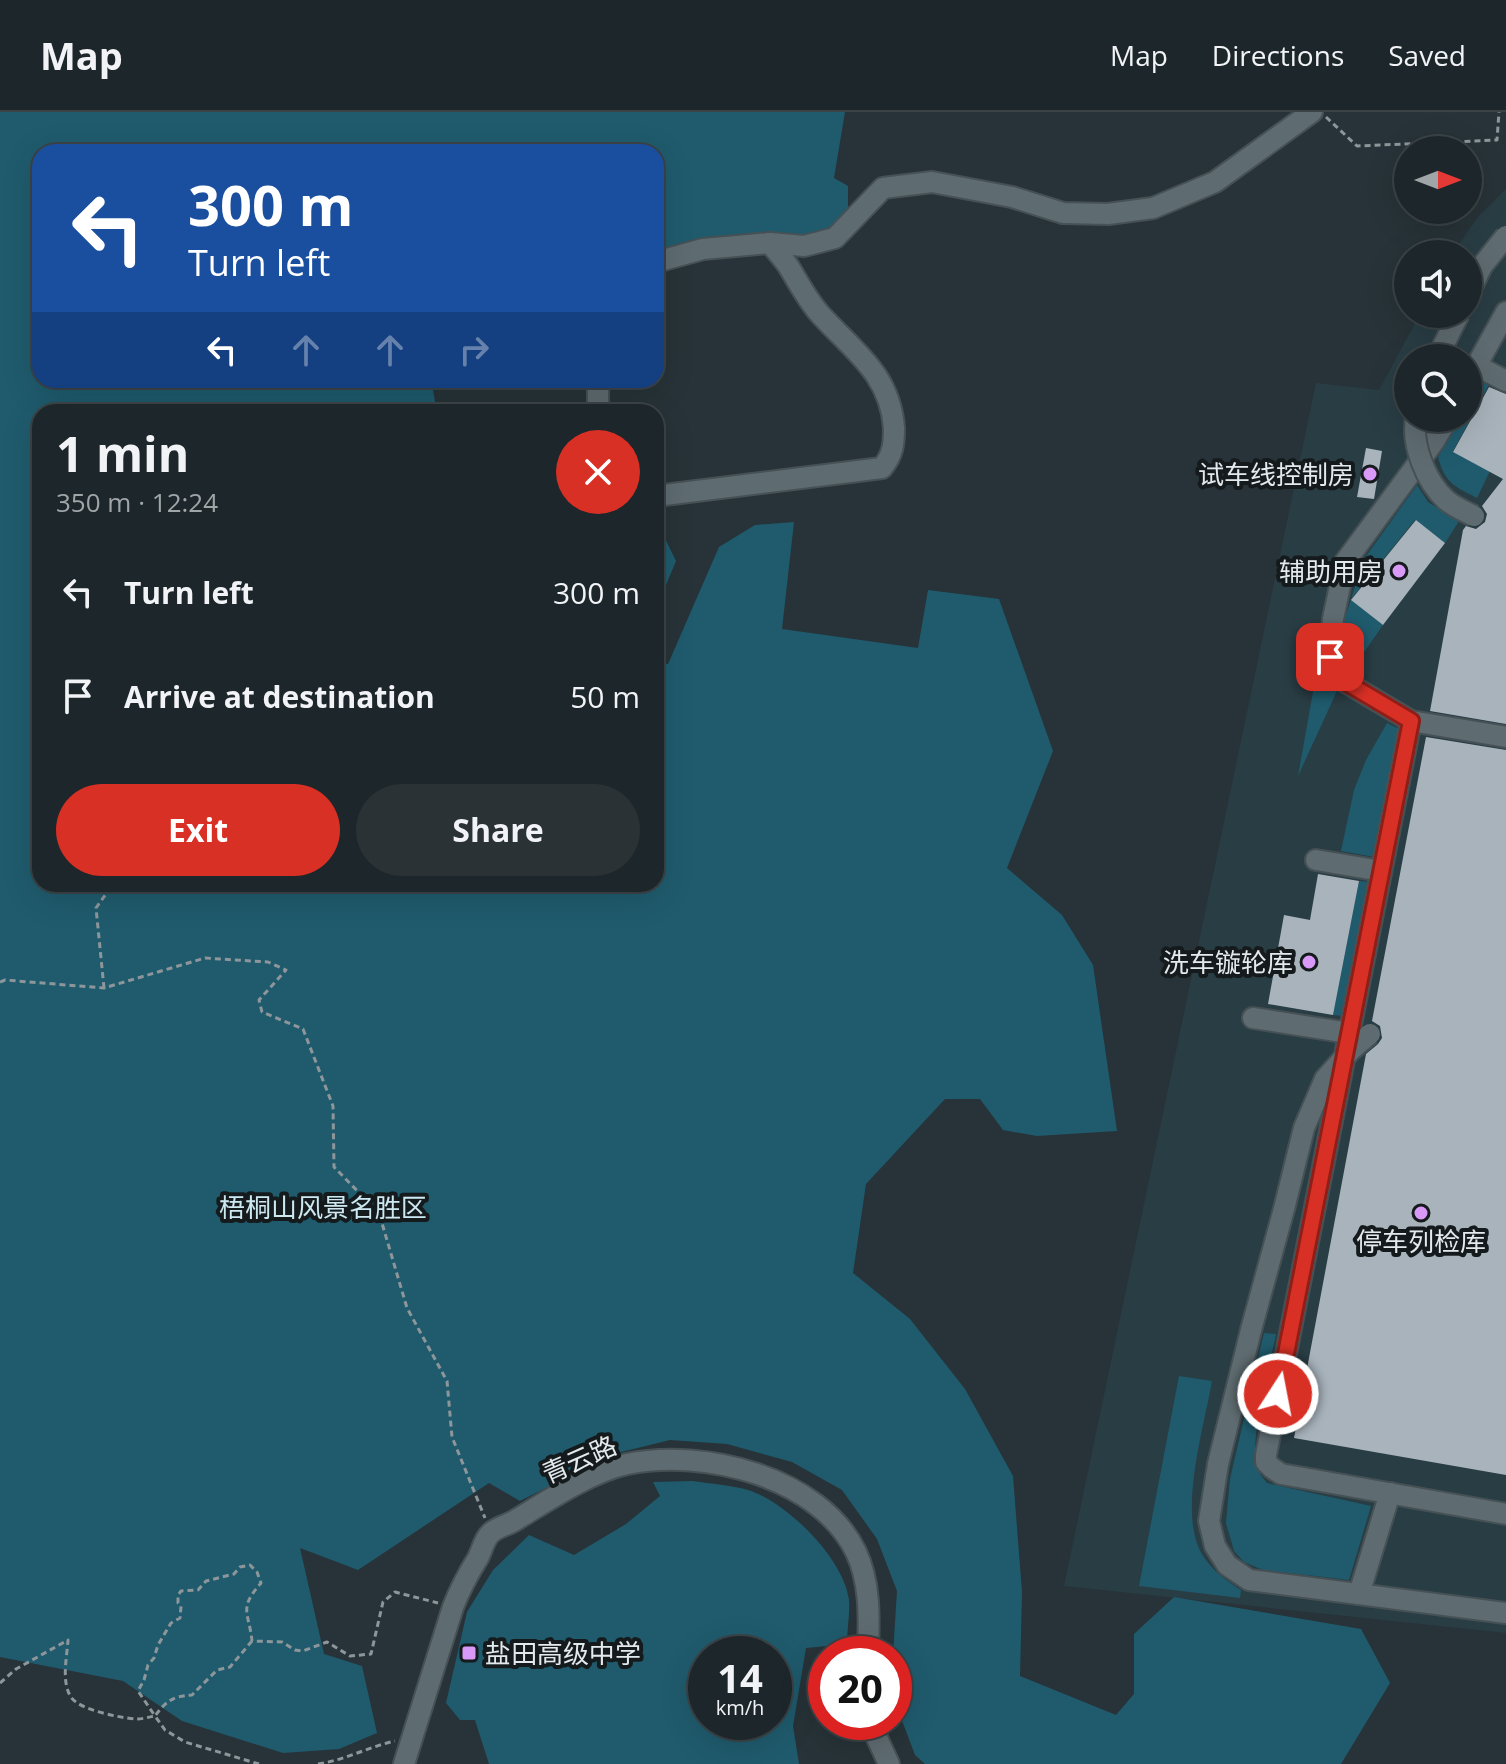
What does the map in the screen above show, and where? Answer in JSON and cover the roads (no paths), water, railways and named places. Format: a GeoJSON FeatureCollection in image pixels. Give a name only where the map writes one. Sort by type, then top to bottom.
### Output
{"type":"FeatureCollection","features":[{"type":"Feature","properties":{"kind":"street"},"geometry":{"type":"LineString","coordinates":[[664,260],[703,249],[770,243],[804,246],[835,238],[883,188],[932,182],[1012,197],[1063,213],[1108,214],[1153,208],[1215,182],[1312,112]]}},
{"type":"Feature","properties":{"kind":"street"},"geometry":{"type":"LineString","coordinates":[[1482,266],[1506,236]]}},
{"type":"Feature","properties":{"kind":"street"},"geometry":{"type":"LineString","coordinates":[[664,495],[882,468],[890,458],[894,438],[893,412],[882,385],[858,351],[818,312],[770,243]]}},
{"type":"Feature","properties":{"kind":"street"},"geometry":{"type":"LineString","coordinates":[[1482,356],[1506,312]]}},
{"type":"Feature","properties":{"kind":"street"},"geometry":{"type":"LineString","coordinates":[[1482,376],[1506,381]]}},
{"type":"Feature","properties":{"kind":"street"},"geometry":{"type":"LineString","coordinates":[[1415,432],[1437,492],[1449,503],[1474,516]]}},
{"type":"Feature","properties":{"kind":"street"},"geometry":{"type":"LineString","coordinates":[[1440,432],[1345,562],[1333,619],[1330,657],[1342,680],[1411,721],[1506,737]]}},
{"type":"Feature","properties":{"kind":"street"},"geometry":{"type":"LineString","coordinates":[[1411,721],[1266,1462],[1281,1474],[1506,1514]]}},
{"type":"Feature","properties":{"kind":"street"},"geometry":{"type":"LineString","coordinates":[[1316,860],[1381,871]]}},
{"type":"Feature","properties":{"kind":"street"},"geometry":{"type":"LineString","coordinates":[[1253,1018],[1349,1033]]}},
{"type":"Feature","properties":{"kind":"street"},"geometry":{"type":"LineString","coordinates":[[1370,1034],[1325,1079],[1304,1128],[1218,1464],[1209,1521],[1215,1546],[1227,1565],[1249,1580],[1506,1613]]}},
{"type":"Feature","properties":{"kind":"street","name":"青云路"},"geometry":{"type":"LineString","coordinates":[[404,1764],[453,1607],[463,1581],[490,1532],[602,1471],[624,1464],[678,1460],[746,1471],[800,1493],[821,1507],[841,1527],[857,1553],[866,1581],[868,1636]]}},
{"type":"Feature","properties":{"kind":"street"},"geometry":{"type":"LineString","coordinates":[[1359,1594],[1390,1493]]}},
{"type":"Feature","properties":{"kind":"street"},"geometry":{"type":"LineString","coordinates":[[878,1740],[889,1764]]}},
{"type":"Feature","properties":{"kind":"place","name":"试车线控制房"},"geometry":{"type":"Point","coordinates":[1370,474]}},
{"type":"Feature","properties":{"kind":"place","name":"辅助用房"},"geometry":{"type":"Point","coordinates":[1399,571]}},
{"type":"Feature","properties":{"kind":"place","name":"洗车镟轮库"},"geometry":{"type":"Point","coordinates":[1309,962]}},
{"type":"Feature","properties":{"kind":"place","name":"停车列检库"},"geometry":{"type":"Point","coordinates":[1421,1213]}},
{"type":"Feature","properties":{"kind":"place","name":"盐田高级中学"},"geometry":{"type":"Point","coordinates":[469,1653]}},
{"type":"Feature","properties":{"kind":"park label","name":"梧桐山风景名胜区"},"geometry":{"type":"Point","coordinates":[323,1207]}}]}
